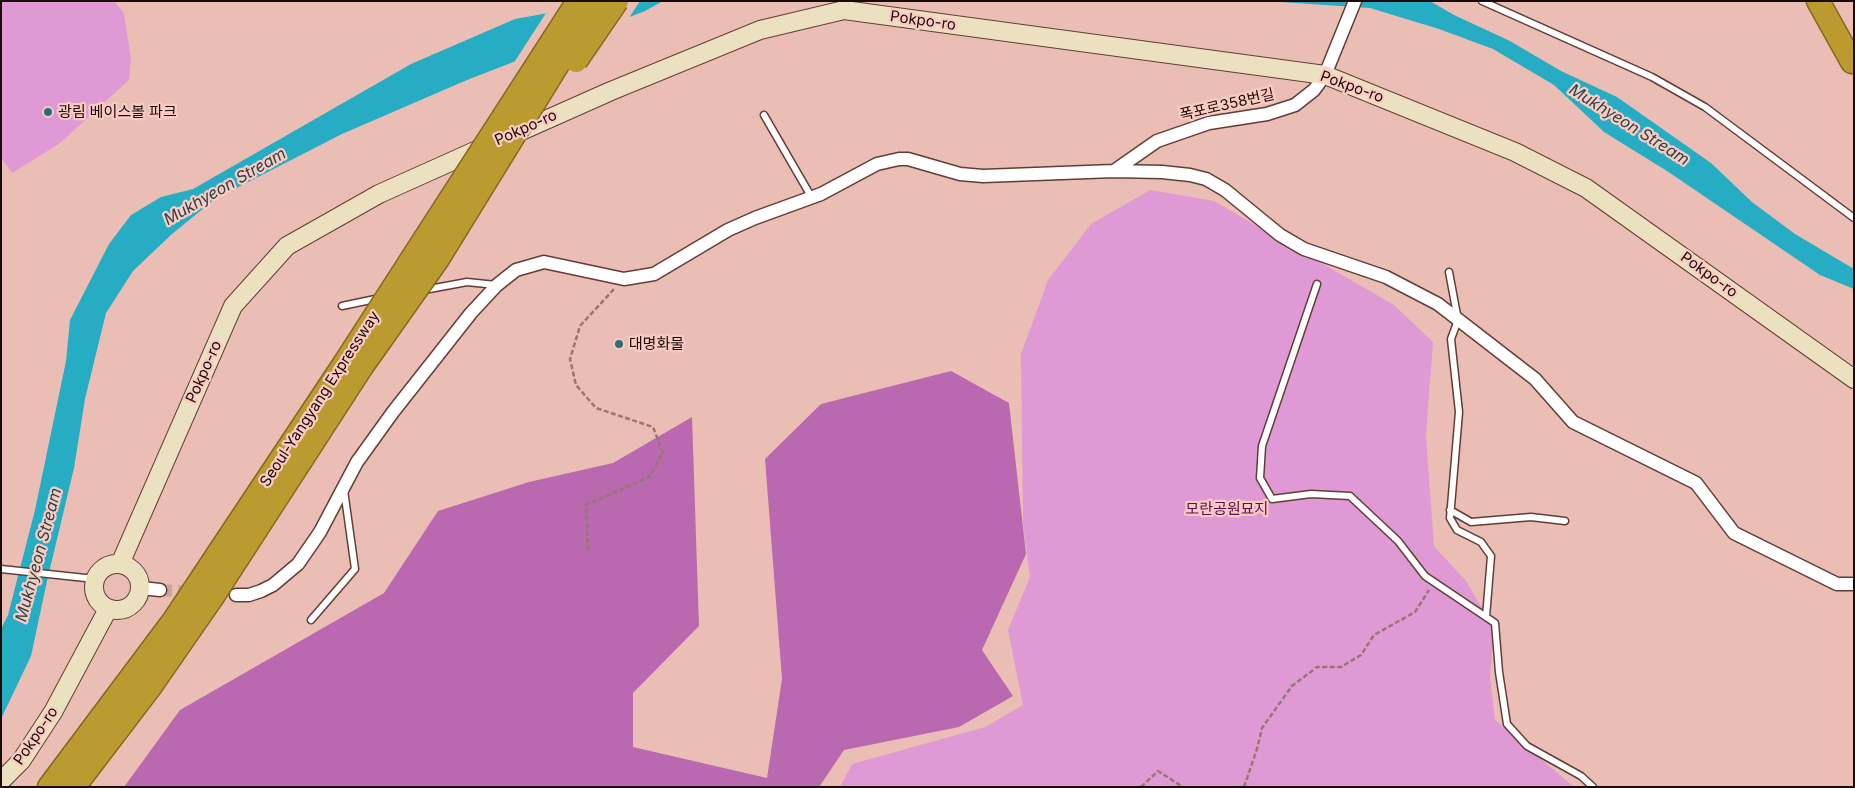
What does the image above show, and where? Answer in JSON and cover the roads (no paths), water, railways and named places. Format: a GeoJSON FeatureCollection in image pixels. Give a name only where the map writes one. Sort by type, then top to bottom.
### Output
{"type":"FeatureCollection","features":[{"type":"Feature","properties":{"kind":"highway"},"geometry":{"type":"LineString","coordinates":[[465,178],[569,1]]}},
{"type":"Feature","properties":{"kind":"highway","name":"Seoul-Yangyang Expressway"},"geometry":{"type":"LineString","coordinates":[[74,787],[150,686],[212,598],[465,178],[578,1]]}},
{"type":"Feature","properties":{"kind":"highway","name":"Seoul-Yangyang Expressway"},"geometry":{"type":"LineString","coordinates":[[49,787],[174,620],[352,366],[438,259],[597,1]]}},
{"type":"Feature","properties":{"kind":"highway"},"geometry":{"type":"LineString","coordinates":[[438,259],[618,1]]}},
{"type":"Feature","properties":{"kind":"highway"},"geometry":{"type":"LineString","coordinates":[[1818,1],[1853,65]]}},
{"type":"Feature","properties":{"kind":"highway"},"geometry":{"type":"LineString","coordinates":[[1837,1],[1853,65]]}},
{"type":"Feature","properties":{"kind":"main road","name":"Pokpo-ro"},"geometry":{"type":"LineString","coordinates":[[120,564],[232,306],[287,246],[379,194],[611,91],[760,30],[844,10],[1325,75],[1515,152],[1586,188],[1854,379]]}},
{"type":"Feature","properties":{"kind":"main road"},"geometry":{"type":"LineString","coordinates":[[120,564],[135,571],[141,588],[139,596],[126,609],[108,609],[101,604],[96,596],[90,579],[104,567],[120,564]]}},
{"type":"Feature","properties":{"kind":"main road","name":"Pokpo-ro"},"geometry":{"type":"LineString","coordinates":[[1,781],[21,761],[54,712],[108,609]]}},
{"type":"Feature","properties":{"kind":"street","name":"폭포로358번길"},"geometry":{"type":"LineString","coordinates":[[1114,171],[1157,141],[1209,123],[1267,114],[1295,105],[1314,90],[1325,75],[1355,1]]}},
{"type":"Feature","properties":{"kind":"street"},"geometry":{"type":"LineString","coordinates":[[236,595],[249,595],[273,585],[298,564],[320,532],[357,462],[393,412],[471,313],[497,285],[516,270],[544,262],[624,279],[654,274],[728,230],[768,212],[812,198],[878,164],[899,159],[908,159],[960,174],[983,176],[1114,171],[1162,172],[1190,175],[1206,180],[1225,190],[1280,234],[1304,249],[1386,277],[1409,287],[1438,304],[1535,379],[1574,422],[1696,483],[1734,533],[1836,584],[1854,584]]}},
{"type":"Feature","properties":{"kind":"street"},"geometry":{"type":"LineString","coordinates":[[141,588],[160,590]]}},
{"type":"Feature","properties":{"kind":"lane"},"geometry":{"type":"LineString","coordinates":[[1482,1],[1652,77],[1705,107],[1854,218]]}},
{"type":"Feature","properties":{"kind":"lane"},"geometry":{"type":"LineString","coordinates":[[764,115],[812,198]]}},
{"type":"Feature","properties":{"kind":"lane"},"geometry":{"type":"LineString","coordinates":[[1448,272],[1458,320],[1451,339],[1460,412],[1450,518],[1457,530],[1481,542],[1491,556],[1486,617]]}},
{"type":"Feature","properties":{"kind":"lane"},"geometry":{"type":"LineString","coordinates":[[342,306],[467,282],[497,285]]}},
{"type":"Feature","properties":{"kind":"lane"},"geometry":{"type":"LineString","coordinates":[[1317,284],[1262,446],[1260,478],[1272,499],[1311,494],[1350,496],[1398,541],[1425,576],[1495,623],[1499,672],[1507,724],[1527,746],[1582,776],[1592,787]]}},
{"type":"Feature","properties":{"kind":"lane"},"geometry":{"type":"LineString","coordinates":[[311,620],[355,569],[344,486]]}},
{"type":"Feature","properties":{"kind":"lane"},"geometry":{"type":"LineString","coordinates":[[1450,510],[1471,522],[1531,517],[1565,521]]}},
{"type":"Feature","properties":{"kind":"lane"},"geometry":{"type":"LineString","coordinates":[[1,569],[90,579]]}},
{"type":"Feature","properties":{"kind":"water","name":"Mukhyeon Stream"},"geometry":{"type":"Polygon","coordinates":[[[596,1],[663,1],[645,11],[467,80],[342,134],[215,199],[172,234],[133,271],[106,313],[85,399],[74,468],[31,656],[1,719],[1,629],[8,615],[35,510],[66,361],[70,320],[109,244],[131,215],[161,197],[193,189],[411,64],[515,19],[576,8],[596,1]]]}},
{"type":"Feature","properties":{"kind":"water","name":"Mukhyeon Stream"},"geometry":{"type":"Polygon","coordinates":[[[1266,1],[1430,1],[1454,15],[1510,41],[1561,71],[1617,97],[1711,163],[1752,202],[1795,234],[1854,269],[1854,289],[1820,275],[1667,171],[1604,132],[1554,85],[1493,49],[1439,29],[1370,8],[1266,1]]]}},
{"type":"Feature","properties":{"kind":"tunnel"},"geometry":{"type":"LineString","coordinates":[[160,590],[236,595]]}},
{"type":"Feature","properties":{"kind":"place","name":"광림 베이스볼 파크"},"geometry":{"type":"Point","coordinates":[48,112]}},
{"type":"Feature","properties":{"kind":"place","name":"대명화물"},"geometry":{"type":"Point","coordinates":[619,344]}},
{"type":"Feature","properties":{"kind":"park label","name":"모란공원묘지"},"geometry":{"type":"Point","coordinates":[1227,509]}}]}
